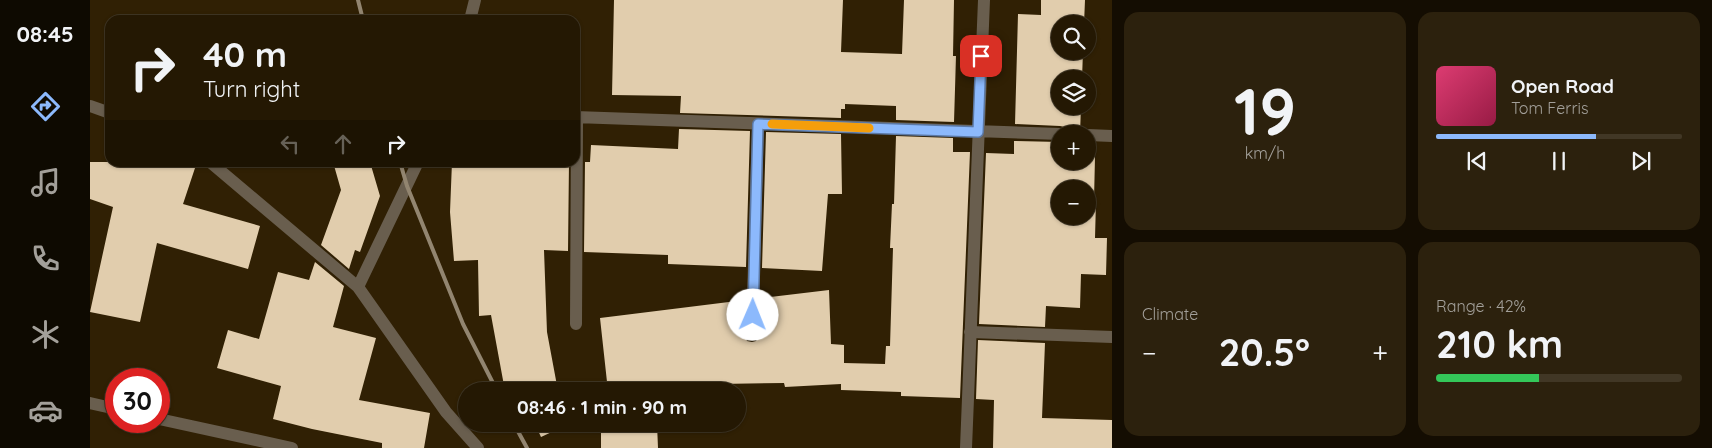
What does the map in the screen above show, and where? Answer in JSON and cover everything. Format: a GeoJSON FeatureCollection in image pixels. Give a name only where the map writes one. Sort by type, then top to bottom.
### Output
{"type":"FeatureCollection","features":[{"type":"Feature","properties":{"kind":"street"},"geometry":{"type":"LineString","coordinates":[[471,15],[475,0]]}},
{"type":"Feature","properties":{"kind":"street"},"geometry":{"type":"LineString","coordinates":[[966,448],[984,0]]}},
{"type":"Feature","properties":{"kind":"street"},"geometry":{"type":"LineString","coordinates":[[90,106],[105,111]]}},
{"type":"Feature","properties":{"kind":"street"},"geometry":{"type":"LineString","coordinates":[[580,117],[1051,134]]}},
{"type":"Feature","properties":{"kind":"street"},"geometry":{"type":"LineString","coordinates":[[752,334],[758,124]]}},
{"type":"Feature","properties":{"kind":"street"},"geometry":{"type":"LineString","coordinates":[[1096,135],[1112,136]]}},
{"type":"Feature","properties":{"kind":"street"},"geometry":{"type":"LineString","coordinates":[[216,167],[358,287],[446,412],[478,448]]}},
{"type":"Feature","properties":{"kind":"street"},"geometry":{"type":"LineString","coordinates":[[358,287],[416,167]]}},
{"type":"Feature","properties":{"kind":"street"},"geometry":{"type":"LineString","coordinates":[[576,167],[576,324]]}},
{"type":"Feature","properties":{"kind":"street"},"geometry":{"type":"LineString","coordinates":[[970,332],[1112,337]]}},
{"type":"Feature","properties":{"kind":"street"},"geometry":{"type":"LineString","coordinates":[[90,404],[105,407]]}},
{"type":"Feature","properties":{"kind":"street"},"geometry":{"type":"LineString","coordinates":[[170,421],[292,448]]}},
{"type":"Feature","properties":{"kind":"building"},"geometry":{"type":"Polygon","coordinates":[[[614,0],[843,0],[841,52],[902,54],[904,0],[954,0],[953,56],[956,56],[954,122],[896,120],[896,106],[845,104],[845,109],[841,109],[841,118],[680,113],[681,96],[612,95],[614,0]]]}},
{"type":"Feature","properties":{"kind":"building"},"geometry":{"type":"Polygon","coordinates":[[[1041,0],[1085,0],[1084,15],[1051,15],[1051,60],[1083,60],[1082,70],[1051,70],[1051,115],[1081,115],[1080,125],[1015,124],[1018,14],[1041,15],[1041,0]]]}},
{"type":"Feature","properties":{"kind":"building"},"geometry":{"type":"Polygon","coordinates":[[[679,129],[750,131],[746,267],[668,264],[668,255],[584,252],[585,162],[590,162],[591,145],[678,149],[679,129]]]}},
{"type":"Feature","properties":{"kind":"building"},"geometry":{"type":"Polygon","coordinates":[[[766,132],[841,134],[842,194],[828,194],[822,271],[762,268],[766,132]]]}},
{"type":"Feature","properties":{"kind":"building"},"geometry":{"type":"Polygon","coordinates":[[[896,136],[953,138],[953,152],[970,152],[960,398],[901,396],[901,392],[841,390],[841,384],[785,387],[784,383],[607,382],[600,318],[745,300],[744,334],[747,341],[752,342],[756,341],[760,335],[761,298],[829,290],[831,344],[844,345],[844,363],[885,364],[886,346],[890,346],[893,248],[890,248],[892,204],[894,204],[896,136]]]}},
{"type":"Feature","properties":{"kind":"building"},"geometry":{"type":"Polygon","coordinates":[[[1014,141],[1051,142],[1051,170],[1095,170],[1094,180],[1051,180],[1051,225],[1095,225],[1095,238],[1107,238],[1106,275],[1081,274],[1080,308],[1046,306],[1045,327],[979,324],[986,153],[1014,154],[1014,141]]]}},
{"type":"Feature","properties":{"kind":"building"},"geometry":{"type":"Polygon","coordinates":[[[90,162],[105,162],[105,167],[195,167],[183,204],[260,226],[248,269],[157,243],[140,322],[90,312],[113,207],[90,199],[90,162]]]}},
{"type":"Feature","properties":{"kind":"building"},"geometry":{"type":"Polygon","coordinates":[[[334,167],[371,167],[380,196],[360,252],[355,250],[349,269],[321,245],[341,190],[334,167]]]}},
{"type":"Feature","properties":{"kind":"building"},"geometry":{"type":"Polygon","coordinates":[[[452,167],[569,167],[568,251],[544,250],[547,332],[556,382],[503,382],[491,315],[479,316],[478,260],[454,261],[450,212],[452,167]]]}},
{"type":"Feature","properties":{"kind":"building"},"geometry":{"type":"Polygon","coordinates":[[[315,262],[344,286],[333,327],[376,338],[359,400],[430,413],[424,448],[382,448],[382,443],[273,419],[281,386],[217,368],[228,330],[259,339],[278,272],[309,280],[315,262]]]}},
{"type":"Feature","properties":{"kind":"building"},"geometry":{"type":"Polygon","coordinates":[[[978,340],[1045,343],[1042,418],[1112,420],[1112,448],[993,448],[994,400],[976,399],[978,340]]]}},
{"type":"Feature","properties":{"kind":"building"},"geometry":{"type":"Polygon","coordinates":[[[539,432],[552,432],[541,437],[539,432]]]}},
{"type":"Feature","properties":{"kind":"building"},"geometry":{"type":"Polygon","coordinates":[[[601,432],[657,432],[658,448],[601,448],[601,432]]]}},
{"type":"Feature","properties":{"kind":"railway"},"geometry":{"type":"LineString","coordinates":[[358,0],[362,15]]}},
{"type":"Feature","properties":{"kind":"railway"},"geometry":{"type":"LineString","coordinates":[[401,167],[407,186],[463,324],[492,382]]}},
{"type":"Feature","properties":{"kind":"railway"},"geometry":{"type":"LineString","coordinates":[[518,432],[527,448]]}},
{"type":"Feature","properties":{"kind":"slow traffic"},"geometry":{"type":"LineString","coordinates":[[772,124],[869,128]]}},
{"type":"Feature","properties":{"kind":"route"},"geometry":{"type":"LineString","coordinates":[[753,315],[758,124],[978,132],[981,56]]}}]}
